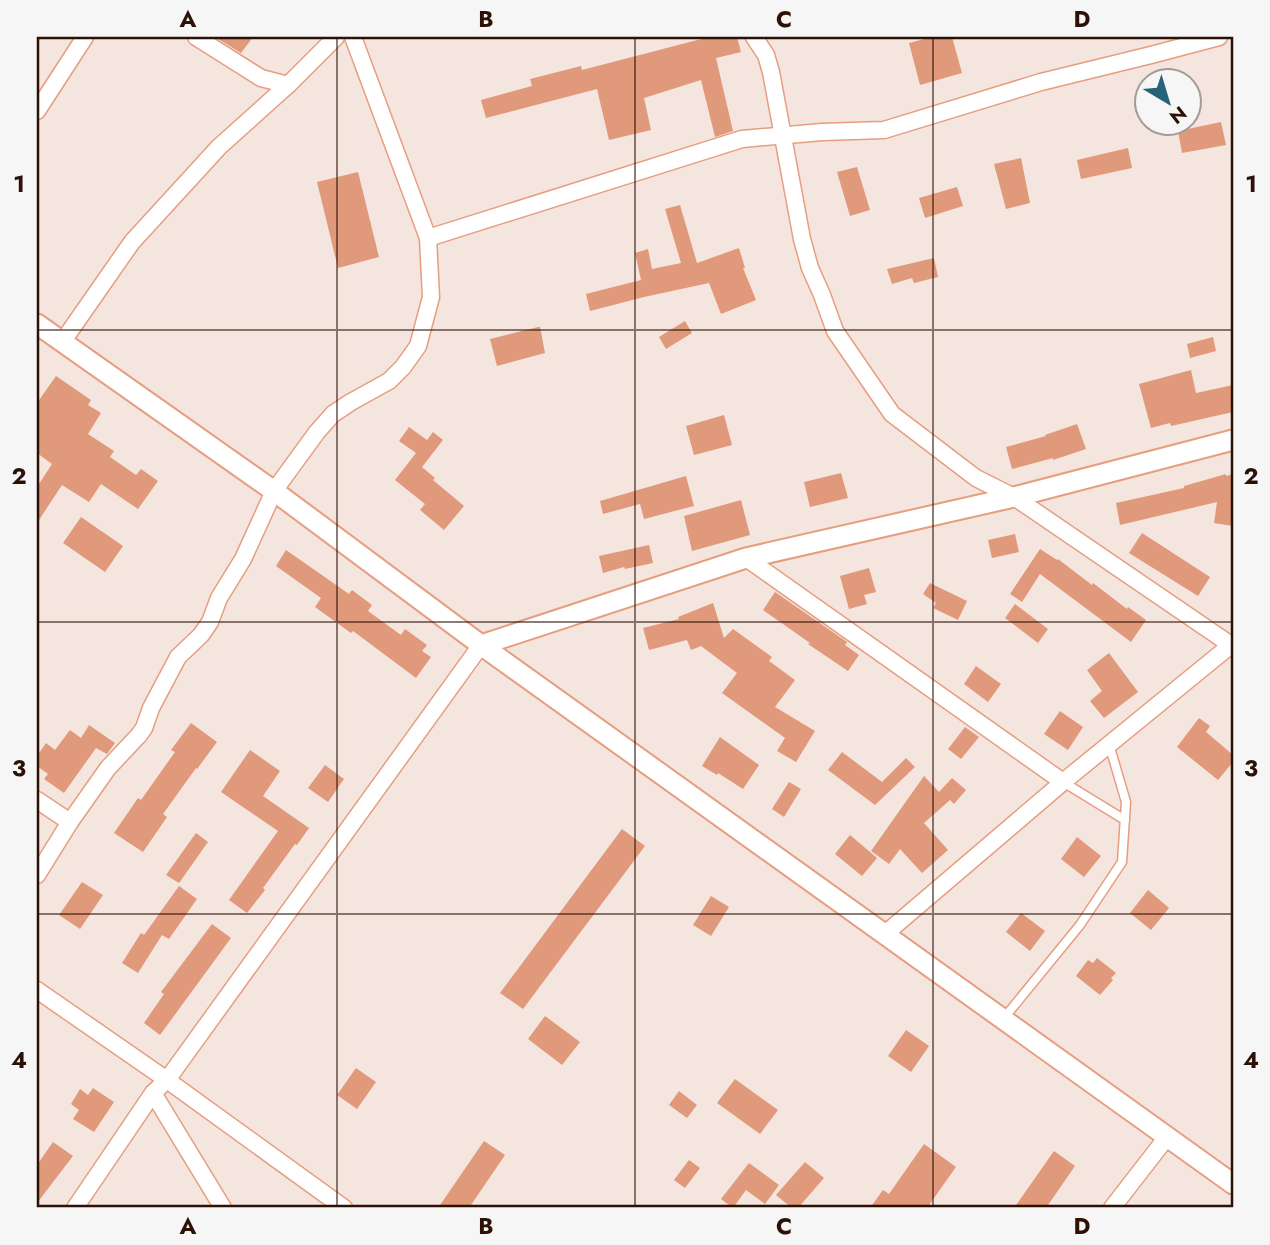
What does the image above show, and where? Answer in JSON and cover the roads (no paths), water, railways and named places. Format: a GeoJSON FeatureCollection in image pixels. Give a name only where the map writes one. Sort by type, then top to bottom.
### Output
{"type":"FeatureCollection","features":[{"type":"Feature","properties":{"kind":"street"},"geometry":{"type":"LineString","coordinates":[[37,111],[85,37]]}},
{"type":"Feature","properties":{"kind":"street"},"geometry":{"type":"LineString","coordinates":[[196,37],[261,78],[288,85]]}},
{"type":"Feature","properties":{"kind":"street"},"geometry":{"type":"LineString","coordinates":[[63,341],[132,242],[219,147],[336,37]]}},
{"type":"Feature","properties":{"kind":"street"},"geometry":{"type":"LineString","coordinates":[[754,37],[766,55],[771,72],[781,135],[810,268],[835,331],[892,414],[976,478],[1014,497],[1232,645],[1063,782],[885,934]]}},
{"type":"Feature","properties":{"kind":"street"},"geometry":{"type":"LineString","coordinates":[[428,238],[743,139],[884,130],[1041,82],[1219,37]]}},
{"type":"Feature","properties":{"kind":"street"},"geometry":{"type":"LineString","coordinates":[[37,875],[108,768],[139,735],[178,657],[201,635],[210,621],[219,598],[243,559],[274,491],[333,414],[389,381],[403,368],[418,346],[431,297],[428,238],[355,38]]}},
{"type":"Feature","properties":{"kind":"street"},"geometry":{"type":"LineString","coordinates":[[37,324],[274,491],[481,645],[1233,1184]]}},
{"type":"Feature","properties":{"kind":"street"},"geometry":{"type":"LineString","coordinates":[[75,1208],[153,1093],[167,1080],[481,645],[746,558],[1014,497],[1233,440]]}},
{"type":"Feature","properties":{"kind":"street"},"geometry":{"type":"LineString","coordinates":[[746,558],[1063,782]]}},
{"type":"Feature","properties":{"kind":"street"},"geometry":{"type":"LineString","coordinates":[[37,800],[70,822]]}},
{"type":"Feature","properties":{"kind":"street"},"geometry":{"type":"LineString","coordinates":[[37,990],[344,1208]]}},
{"type":"Feature","properties":{"kind":"street"},"geometry":{"type":"LineString","coordinates":[[153,1093],[223,1208]]}},
{"type":"Feature","properties":{"kind":"street"},"geometry":{"type":"LineString","coordinates":[[1112,1208],[1167,1136]]}},
{"type":"Feature","properties":{"kind":"lane"},"geometry":{"type":"LineString","coordinates":[[1003,1019],[1080,925],[1122,862],[1126,802],[1109,744]]}},
{"type":"Feature","properties":{"kind":"lane"},"geometry":{"type":"LineString","coordinates":[[1063,782],[1125,820]]}}]}
